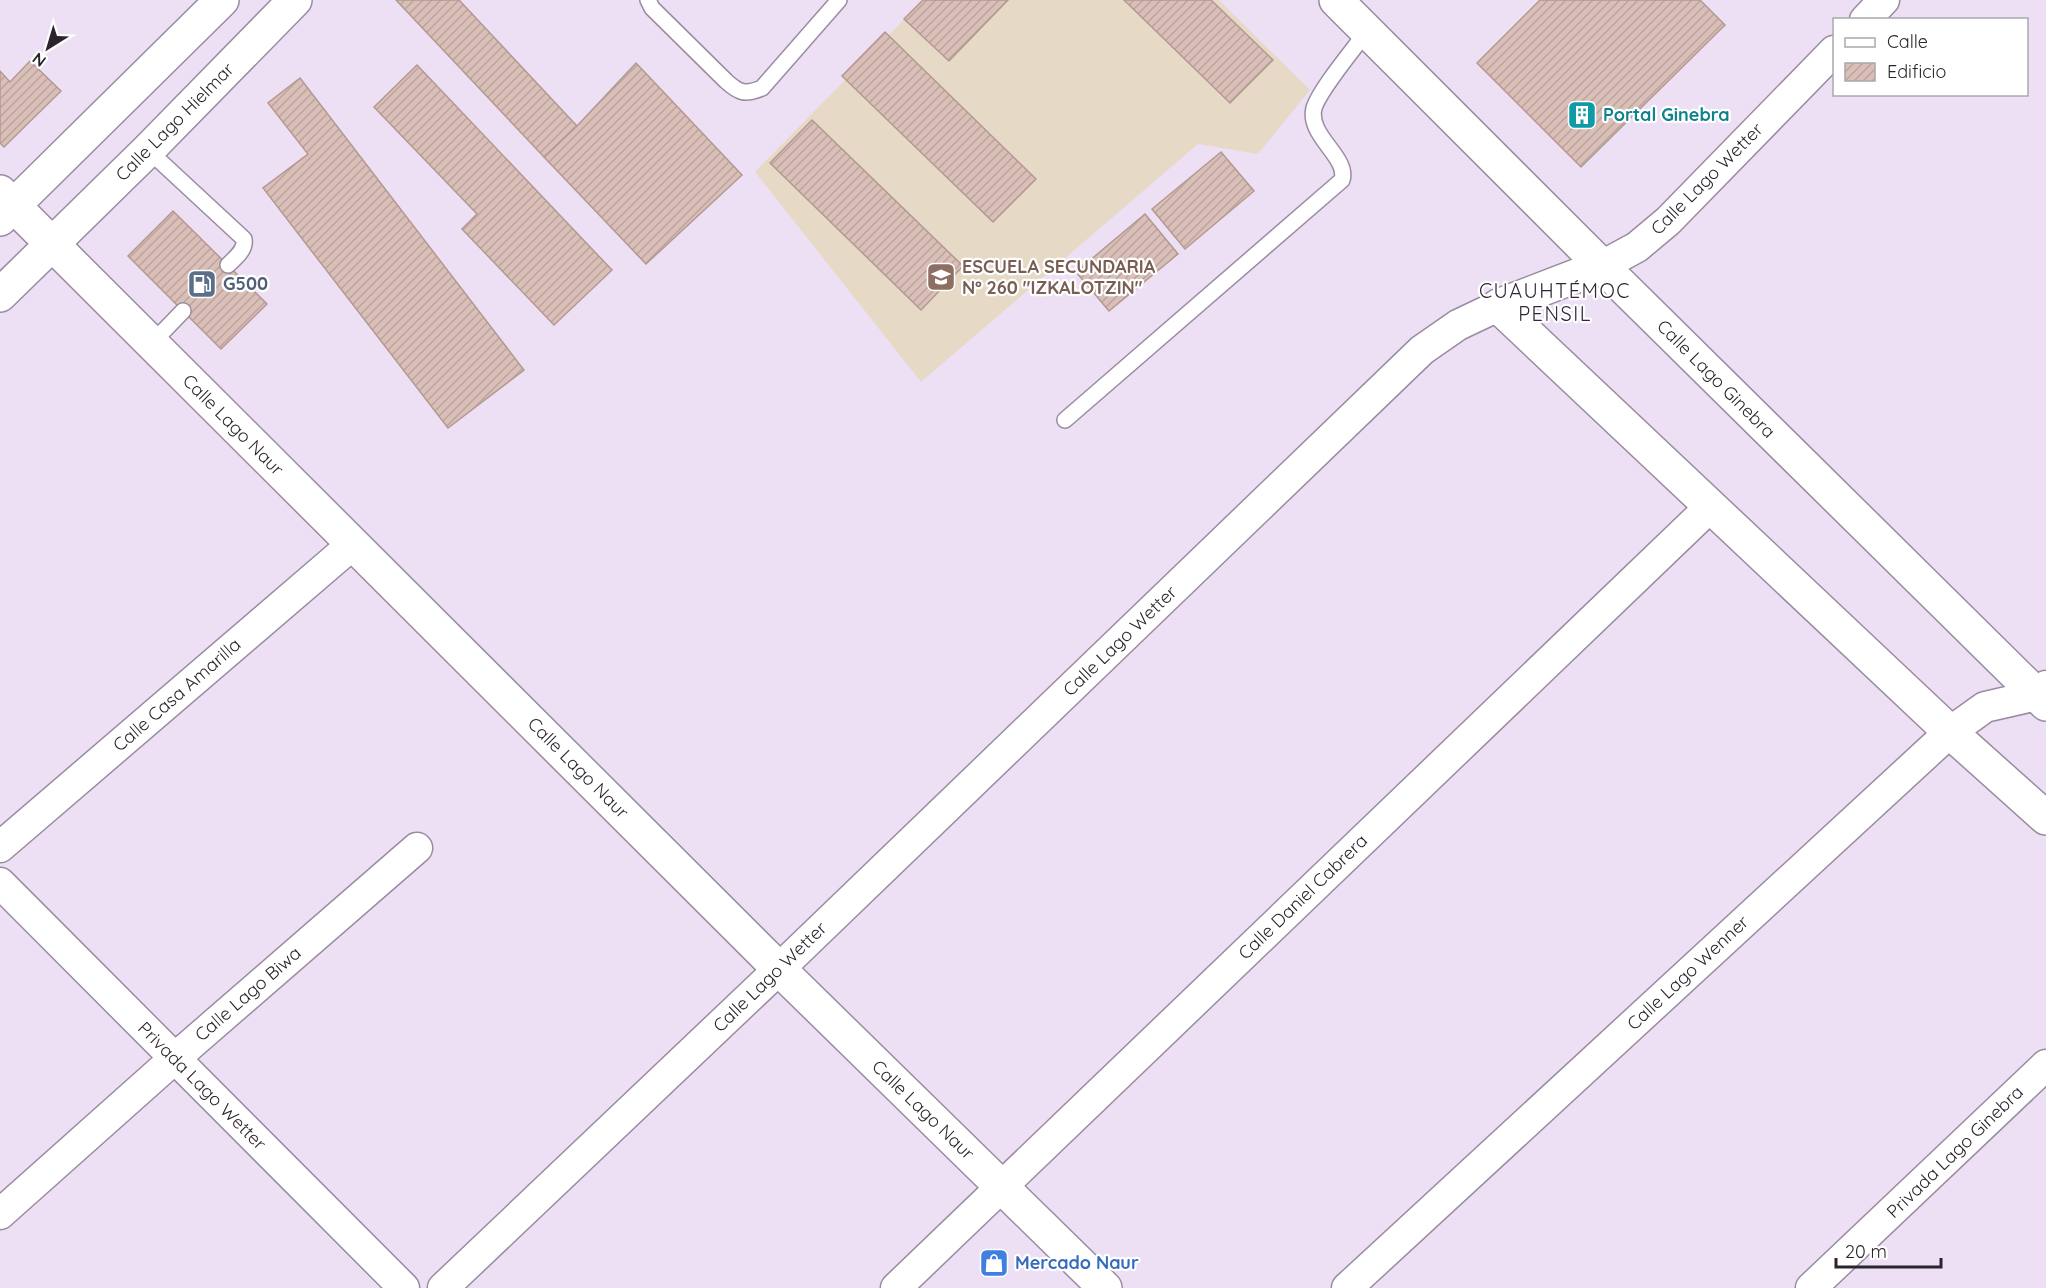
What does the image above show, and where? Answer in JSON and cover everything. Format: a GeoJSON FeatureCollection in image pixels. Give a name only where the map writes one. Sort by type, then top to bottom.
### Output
{"type":"FeatureCollection","features":[{"type":"Feature","properties":{"kind":"street"},"geometry":{"type":"LineString","coordinates":[[5,205],[222,0]]}},
{"type":"Feature","properties":{"kind":"street","name":"Calle Lago Hielmar"},"geometry":{"type":"LineString","coordinates":[[0,295],[148,150],[295,0]]}},
{"type":"Feature","properties":{"kind":"street","name":"Calle Lago Ginebra"},"geometry":{"type":"LineString","coordinates":[[1336,0],[1602,266],[2043,695]]}},
{"type":"Feature","properties":{"kind":"street"},"geometry":{"type":"LineString","coordinates":[[1867,18],[1884,0]]}},
{"type":"Feature","properties":{"kind":"street","name":"Calle Lago Wetter"},"geometry":{"type":"LineString","coordinates":[[443,1288],[779,969],[1422,350],[1458,325],[1498,306],[1602,266],[1637,247],[1668,221],[1833,52]]}},
{"type":"Feature","properties":{"kind":"street","name":"Calle Lago Naur"},"geometry":{"type":"LineString","coordinates":[[5,205],[54,244],[151,344],[779,969],[1105,1288]]}},
{"type":"Feature","properties":{"kind":"street"},"geometry":{"type":"LineString","coordinates":[[1498,306],[1950,732],[2046,818]]}},
{"type":"Feature","properties":{"kind":"street","name":"Calle Daniel Cabrera"},"geometry":{"type":"LineString","coordinates":[[896,1288],[1710,507]]}},
{"type":"Feature","properties":{"kind":"street","name":"Calle Casa Amarilla"},"geometry":{"type":"LineString","coordinates":[[0,847],[353,544]]}},
{"type":"Feature","properties":{"kind":"street","name":"Calle Lago Wenner"},"geometry":{"type":"LineString","coordinates":[[1347,1288],[1950,732],[1985,707],[2043,695]]}},
{"type":"Feature","properties":{"kind":"street","name":"Calle Lago Biwa"},"geometry":{"type":"LineString","coordinates":[[0,1214],[417,848]]}},
{"type":"Feature","properties":{"kind":"street","name":"Privada Lago Wetter"},"geometry":{"type":"LineString","coordinates":[[0,883],[404,1288]]}},
{"type":"Feature","properties":{"kind":"street","name":"Privada Lago Ginebra"},"geometry":{"type":"LineString","coordinates":[[1811,1288],[2046,1065]]}},
{"type":"Feature","properties":{"kind":"lane"},"geometry":{"type":"LineString","coordinates":[[648,0],[652,8],[731,86],[737,91],[751,93],[762,88],[839,0]]}},
{"type":"Feature","properties":{"kind":"lane"},"geometry":{"type":"LineString","coordinates":[[1065,420],[1342,180],[1343,169],[1314,126],[1314,111],[1318,98],[1367,31]]}},
{"type":"Feature","properties":{"kind":"lane"},"geometry":{"type":"LineString","coordinates":[[148,150],[244,239],[243,249],[228,265]]}},
{"type":"Feature","properties":{"kind":"lane"},"geometry":{"type":"LineString","coordinates":[[151,344],[183,311]]}},
{"type":"Feature","properties":{"kind":"shaded area","name":"ESCUELA SECUNDARIA Nº 260 \"IZKALOTZIN\""},"geometry":{"type":"Polygon","coordinates":[[[923,0],[1219,0],[1310,90],[1258,154],[1198,144],[921,382],[755,172],[923,0]]]}},
{"type":"Feature","properties":{"kind":"building"},"geometry":{"type":"Polygon","coordinates":[[[396,0],[459,0],[577,126],[544,157],[396,0]]]}},
{"type":"Feature","properties":{"kind":"building"},"geometry":{"type":"Polygon","coordinates":[[[923,0],[1008,0],[949,61],[904,19],[923,0]]]}},
{"type":"Feature","properties":{"kind":"building"},"geometry":{"type":"Polygon","coordinates":[[[1124,0],[1211,0],[1273,60],[1230,103],[1124,0]]]}},
{"type":"Feature","properties":{"kind":"building","name":"Portal Ginebra"},"geometry":{"type":"Polygon","coordinates":[[[1540,0],[1700,0],[1725,25],[1581,167],[1477,63],[1540,0]]]}},
{"type":"Feature","properties":{"kind":"building"},"geometry":{"type":"Polygon","coordinates":[[[885,32],[1036,179],[993,222],[842,76],[885,32]]]}},
{"type":"Feature","properties":{"kind":"building"},"geometry":{"type":"Polygon","coordinates":[[[30,61],[61,91],[4,147],[0,143],[0,71],[10,82],[30,61]]]}},
{"type":"Feature","properties":{"kind":"building"},"geometry":{"type":"Polygon","coordinates":[[[636,63],[742,175],[646,264],[544,157],[577,126],[636,63]]]}},
{"type":"Feature","properties":{"kind":"building"},"geometry":{"type":"Polygon","coordinates":[[[417,65],[612,270],[554,325],[462,229],[477,214],[374,107],[417,65]]]}},
{"type":"Feature","properties":{"kind":"building"},"geometry":{"type":"Polygon","coordinates":[[[300,78],[524,370],[448,428],[263,188],[308,154],[268,103],[300,78]]]}},
{"type":"Feature","properties":{"kind":"building"},"geometry":{"type":"Polygon","coordinates":[[[812,120],[963,266],[921,310],[770,163],[812,120]]]}},
{"type":"Feature","properties":{"kind":"building"},"geometry":{"type":"Polygon","coordinates":[[[1221,152],[1254,191],[1185,249],[1152,209],[1221,152]]]}},
{"type":"Feature","properties":{"kind":"building","name":"G500"},"geometry":{"type":"Polygon","coordinates":[[[173,211],[267,304],[221,349],[128,256],[173,211]]]}},
{"type":"Feature","properties":{"kind":"building"},"geometry":{"type":"Polygon","coordinates":[[[1145,214],[1178,254],[1109,311],[1076,272],[1145,214]]]}},
{"type":"Feature","properties":{"kind":"place","name":"Portal Ginebra"},"geometry":{"type":"Point","coordinates":[1582,115]}},
{"type":"Feature","properties":{"kind":"place","name":"ESCUELA SECUNDARIA Nº 260 \"IZKALOTZIN\""},"geometry":{"type":"Point","coordinates":[941,277]}},
{"type":"Feature","properties":{"kind":"place","name":"G500"},"geometry":{"type":"Point","coordinates":[202,284]}},
{"type":"Feature","properties":{"kind":"place","name":"Mercado Naur"},"geometry":{"type":"Point","coordinates":[994,1263]}},
{"type":"Feature","properties":{"kind":"district","name":"CUAUHTÉMOC PENSIL"},"geometry":{"type":"Point","coordinates":[1555,302]}}]}
